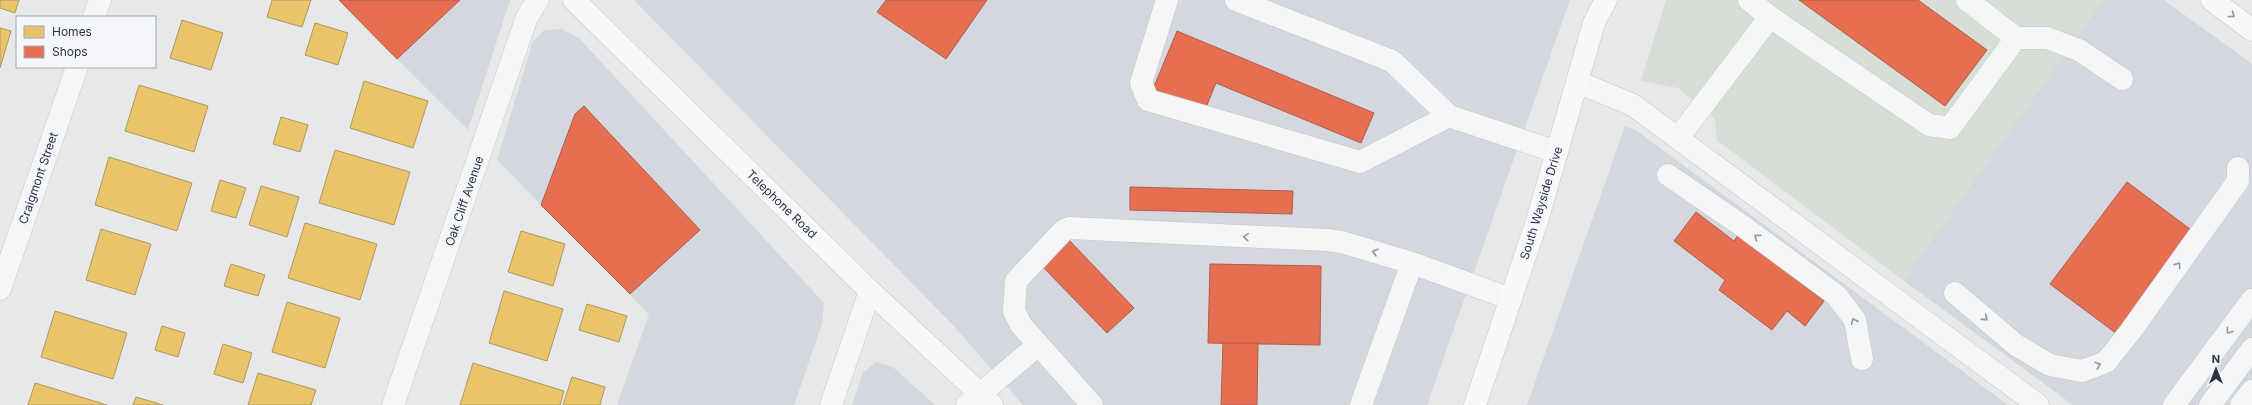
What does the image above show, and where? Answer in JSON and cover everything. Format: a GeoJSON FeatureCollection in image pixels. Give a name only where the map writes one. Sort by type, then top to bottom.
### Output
{"type":"FeatureCollection","features":[{"type":"Feature","properties":{"kind":"main road","name":"Telephone Road"},"geometry":{"type":"LineString","coordinates":[[574,0],[980,401]]}},
{"type":"Feature","properties":{"kind":"main road","name":"South Wayside Drive"},"geometry":{"type":"LineString","coordinates":[[1475,405],[1511,299],[1557,152],[1594,23],[1606,0]]}},
{"type":"Feature","properties":{"kind":"main road"},"geometry":{"type":"LineString","coordinates":[[2212,0],[2252,30]]}},
{"type":"Feature","properties":{"kind":"street"},"geometry":{"type":"LineString","coordinates":[[94,16],[100,0]]}},
{"type":"Feature","properties":{"kind":"street","name":"Oak Cliff Avenue"},"geometry":{"type":"LineString","coordinates":[[393,405],[528,16],[538,0]]}},
{"type":"Feature","properties":{"kind":"street"},"geometry":{"type":"LineString","coordinates":[[1167,0],[1141,84],[1148,100],[1360,162],[1449,116]]}},
{"type":"Feature","properties":{"kind":"street"},"geometry":{"type":"LineString","coordinates":[[1236,0],[1392,61],[1449,116],[1557,152]]}},
{"type":"Feature","properties":{"kind":"street"},"geometry":{"type":"LineString","coordinates":[[1749,0],[1929,125],[1950,128],[2016,38]]}},
{"type":"Feature","properties":{"kind":"street"},"geometry":{"type":"LineString","coordinates":[[1967,0],[2016,38],[2046,38],[2078,50],[2122,80]]}},
{"type":"Feature","properties":{"kind":"street"},"geometry":{"type":"LineString","coordinates":[[1678,138],[1770,16]]}},
{"type":"Feature","properties":{"kind":"street","name":"Craigmont Street"},"geometry":{"type":"LineString","coordinates":[[0,289],[77,68]]}},
{"type":"Feature","properties":{"kind":"street"},"geometry":{"type":"LineString","coordinates":[[1577,82],[1633,105],[2038,405]]}},
{"type":"Feature","properties":{"kind":"street"},"geometry":{"type":"LineString","coordinates":[[1955,293],[2016,344],[2050,365],[2082,371],[2106,362],[2130,332],[2238,181],[2238,168]]}},
{"type":"Feature","properties":{"kind":"street"},"geometry":{"type":"LineString","coordinates":[[1668,174],[1744,227],[1836,295],[1855,320],[1862,359]]}},
{"type":"Feature","properties":{"kind":"street"},"geometry":{"type":"LineString","coordinates":[[1092,405],[1021,325],[1014,311],[1016,281],[1063,231],[1069,228],[1342,242],[1412,263],[1511,299]]}},
{"type":"Feature","properties":{"kind":"street"},"geometry":{"type":"LineString","coordinates":[[1361,405],[1412,263]]}},
{"type":"Feature","properties":{"kind":"street"},"geometry":{"type":"LineString","coordinates":[[831,405],[870,291]]}},
{"type":"Feature","properties":{"kind":"street"},"geometry":{"type":"LineString","coordinates":[[2174,405],[2252,300]]}},
{"type":"Feature","properties":{"kind":"street"},"geometry":{"type":"LineString","coordinates":[[980,401],[1038,344]]}},
{"type":"Feature","properties":{"kind":"street"},"geometry":{"type":"LineString","coordinates":[[2210,405],[2252,349]]}},
{"type":"Feature","properties":{"kind":"street"},"geometry":{"type":"LineString","coordinates":[[2241,405],[2252,391]]}},
{"type":"Feature","properties":{"kind":"shaded area"},"geometry":{"type":"Polygon","coordinates":[[[339,0],[510,0],[468,130],[397,59],[339,0]]]}},
{"type":"Feature","properties":{"kind":"shaded area"},"geometry":{"type":"Polygon","coordinates":[[[634,0],[1570,0],[1427,405],[1023,405],[952,324],[634,0]]]}},
{"type":"Feature","properties":{"kind":"shaded area"},"geometry":{"type":"Polygon","coordinates":[[[1666,0],[2103,0],[1903,280],[1717,140],[1715,119],[1678,88],[1641,81],[1666,0]]]}},
{"type":"Feature","properties":{"kind":"shaded area"},"geometry":{"type":"Polygon","coordinates":[[[2103,0],[2164,0],[2252,64],[2252,405],[2073,405],[1903,280],[2103,0]]]}},
{"type":"Feature","properties":{"kind":"shaded area"},"geometry":{"type":"Polygon","coordinates":[[[562,29],[579,38],[824,303],[822,324],[794,405],[617,405],[649,314],[497,160],[533,41],[545,30],[562,29]]]}},
{"type":"Feature","properties":{"kind":"shaded area"},"geometry":{"type":"Polygon","coordinates":[[[1625,126],[1637,131],[2008,405],[1527,405],[1625,126]]]}},
{"type":"Feature","properties":{"kind":"shaded area"},"geometry":{"type":"Polygon","coordinates":[[[877,362],[894,368],[935,405],[852,405],[863,372],[877,362]]]}},
{"type":"Feature","properties":{"kind":"building: Homes"},"geometry":{"type":"Polygon","coordinates":[[[0,0],[19,0],[15,13],[0,8],[0,0]]]}},
{"type":"Feature","properties":{"kind":"building: Homes"},"geometry":{"type":"Polygon","coordinates":[[[272,0],[311,0],[302,27],[267,17],[272,0]]]}},
{"type":"Feature","properties":{"kind":"building: Homes"},"geometry":{"type":"Polygon","coordinates":[[[182,20],[223,33],[211,70],[170,58],[182,20]]]}},
{"type":"Feature","properties":{"kind":"building: Homes"},"geometry":{"type":"Polygon","coordinates":[[[315,23],[348,33],[338,65],[305,55],[315,23]]]}},
{"type":"Feature","properties":{"kind":"building: Homes"},"geometry":{"type":"Polygon","coordinates":[[[0,28],[11,31],[0,68],[0,28]]]}},
{"type":"Feature","properties":{"kind":"building: Homes"},"geometry":{"type":"Polygon","coordinates":[[[364,81],[428,101],[413,148],[350,128],[364,81]]]}},
{"type":"Feature","properties":{"kind":"building: Homes"},"geometry":{"type":"Polygon","coordinates":[[[139,85],[208,106],[194,152],[125,131],[139,85]]]}},
{"type":"Feature","properties":{"kind":"building: Homes"},"geometry":{"type":"Polygon","coordinates":[[[281,117],[308,125],[300,152],[273,144],[281,117]]]}},
{"type":"Feature","properties":{"kind":"building: Homes"},"geometry":{"type":"Polygon","coordinates":[[[335,150],[410,172],[394,225],[319,203],[335,150]]]}},
{"type":"Feature","properties":{"kind":"building: Homes"},"geometry":{"type":"Polygon","coordinates":[[[109,157],[192,183],[177,231],[95,205],[109,157]]]}},
{"type":"Feature","properties":{"kind":"building: Homes"},"geometry":{"type":"Polygon","coordinates":[[[220,180],[246,188],[236,218],[211,211],[220,180]]]}},
{"type":"Feature","properties":{"kind":"building: Homes"},"geometry":{"type":"Polygon","coordinates":[[[261,186],[299,197],[287,237],[249,225],[261,186]]]}},
{"type":"Feature","properties":{"kind":"building: Homes"},"geometry":{"type":"Polygon","coordinates":[[[305,223],[377,244],[360,300],[288,278],[305,223]]]}},
{"type":"Feature","properties":{"kind":"building: Homes"},"geometry":{"type":"Polygon","coordinates":[[[101,229],[151,244],[135,295],[86,280],[101,229]]]}},
{"type":"Feature","properties":{"kind":"building: Homes"},"geometry":{"type":"Polygon","coordinates":[[[521,231],[565,244],[553,286],[508,272],[521,231]]]}},
{"type":"Feature","properties":{"kind":"building: Homes"},"geometry":{"type":"Polygon","coordinates":[[[231,264],[265,275],[258,296],[224,286],[231,264]]]}},
{"type":"Feature","properties":{"kind":"building: Homes"},"geometry":{"type":"Polygon","coordinates":[[[504,291],[563,309],[547,361],[489,343],[504,291]]]}},
{"type":"Feature","properties":{"kind":"building: Homes"},"geometry":{"type":"Polygon","coordinates":[[[287,302],[340,318],[325,368],[272,352],[287,302]]]}},
{"type":"Feature","properties":{"kind":"building: Homes"},"geometry":{"type":"Polygon","coordinates":[[[587,304],[627,316],[619,342],[579,330],[587,304]]]}},
{"type":"Feature","properties":{"kind":"building: Homes"},"geometry":{"type":"Polygon","coordinates":[[[55,311],[127,333],[113,379],[41,357],[55,311]]]}},
{"type":"Feature","properties":{"kind":"building: Homes"},"geometry":{"type":"Polygon","coordinates":[[[162,326],[185,333],[178,357],[155,350],[162,326]]]}},
{"type":"Feature","properties":{"kind":"building: Homes"},"geometry":{"type":"Polygon","coordinates":[[[223,344],[252,353],[243,383],[214,374],[223,344]]]}},
{"type":"Feature","properties":{"kind":"building: Homes"},"geometry":{"type":"Polygon","coordinates":[[[473,363],[564,391],[560,405],[460,405],[473,363]]]}},
{"type":"Feature","properties":{"kind":"building: Homes"},"geometry":{"type":"Polygon","coordinates":[[[258,373],[316,390],[311,405],[248,405],[258,373]]]}},
{"type":"Feature","properties":{"kind":"building: Homes"},"geometry":{"type":"Polygon","coordinates":[[[572,377],[605,387],[600,405],[563,405],[572,377]]]}},
{"type":"Feature","properties":{"kind":"building: Homes"},"geometry":{"type":"Polygon","coordinates":[[[35,383],[107,405],[28,405],[35,383]]]}},
{"type":"Feature","properties":{"kind":"building: Homes"},"geometry":{"type":"Polygon","coordinates":[[[136,397],[163,405],[133,405],[136,397]]]}},
{"type":"Feature","properties":{"kind":"building: Shops"},"geometry":{"type":"Polygon","coordinates":[[[339,0],[460,0],[397,59],[339,0]]]}},
{"type":"Feature","properties":{"kind":"building: Shops"},"geometry":{"type":"Polygon","coordinates":[[[886,0],[987,0],[946,59],[877,12],[886,0]]]}},
{"type":"Feature","properties":{"kind":"building: Shops"},"geometry":{"type":"Polygon","coordinates":[[[1799,0],[1918,0],[1987,50],[1945,106],[1799,0]]]}},
{"type":"Feature","properties":{"kind":"building: Shops"},"geometry":{"type":"Polygon","coordinates":[[[1177,31],[1374,113],[1361,143],[1216,83],[1205,110],[1153,89],[1177,31]]]}},
{"type":"Feature","properties":{"kind":"building: Shops"},"geometry":{"type":"Polygon","coordinates":[[[584,106],[700,230],[630,294],[541,205],[575,114],[584,106]]]}},
{"type":"Feature","properties":{"kind":"building: Shops"},"geometry":{"type":"Polygon","coordinates":[[[2127,182],[2194,232],[2117,334],[2050,284],[2127,182]]]}},
{"type":"Feature","properties":{"kind":"building: Shops"},"geometry":{"type":"Polygon","coordinates":[[[1130,187],[1293,191],[1292,214],[1130,210],[1130,187]]]}},
{"type":"Feature","properties":{"kind":"building: Shops"},"geometry":{"type":"Polygon","coordinates":[[[1696,212],[1734,241],[1738,235],[1824,301],[1805,326],[1787,311],[1772,330],[1719,290],[1725,280],[1674,241],[1696,212]]]}},
{"type":"Feature","properties":{"kind":"building: Shops"},"geometry":{"type":"Polygon","coordinates":[[[1068,239],[1134,308],[1107,333],[1041,265],[1068,239]]]}},
{"type":"Feature","properties":{"kind":"building: Shops"},"geometry":{"type":"Polygon","coordinates":[[[1210,264],[1321,266],[1320,345],[1208,343],[1210,264]]]}},
{"type":"Feature","properties":{"kind":"building: Shops"},"geometry":{"type":"Polygon","coordinates":[[[1223,343],[1258,343],[1257,405],[1221,405],[1223,343]]]}}]}
